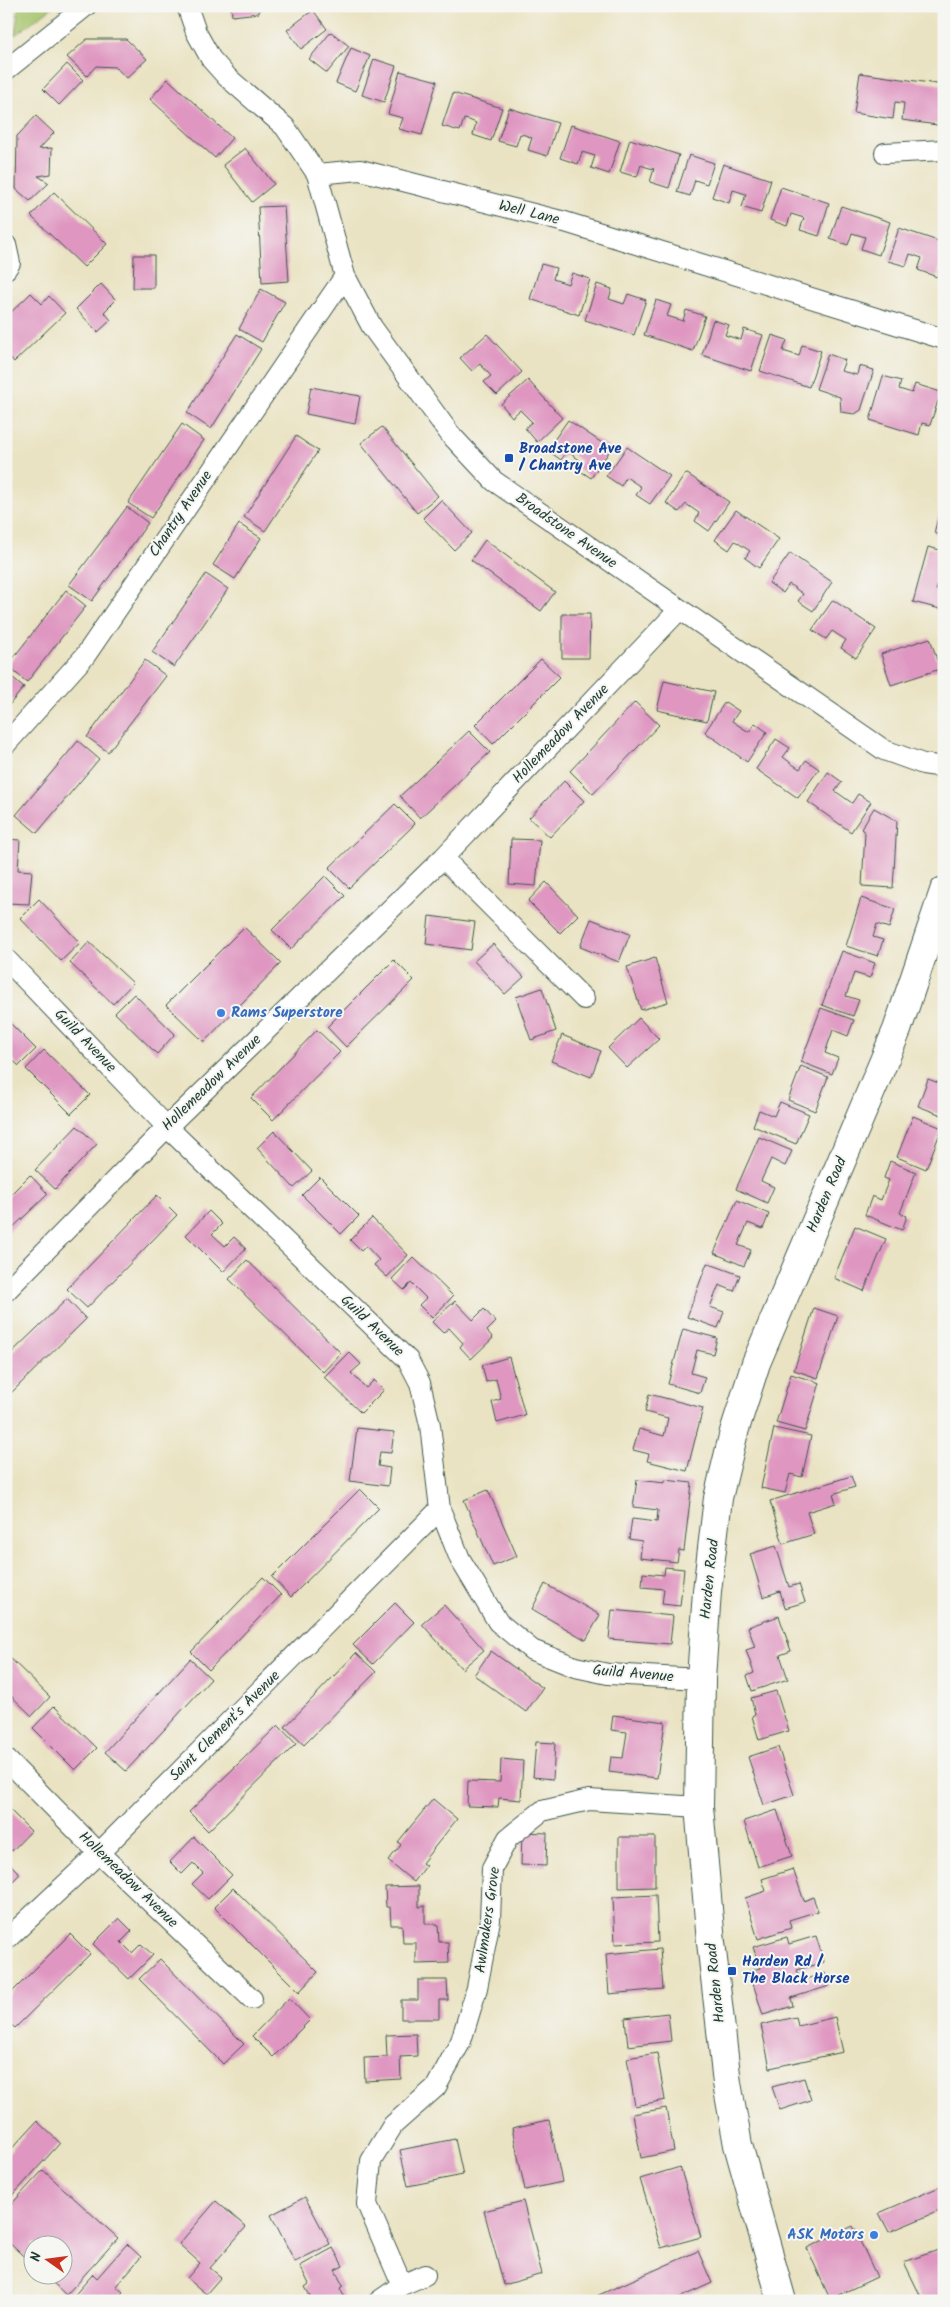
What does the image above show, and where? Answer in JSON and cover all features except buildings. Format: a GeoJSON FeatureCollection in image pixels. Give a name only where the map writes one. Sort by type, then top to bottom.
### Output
{"type":"FeatureCollection","features":[{"type":"Feature","properties":{"kind":"street"},"geometry":{"type":"LineString","coordinates":[[6,70],[86,6]]}},
{"type":"Feature","properties":{"kind":"street"},"geometry":{"type":"LineString","coordinates":[[187,6],[196,32],[211,59],[227,77],[285,127],[317,174]]}},
{"type":"Feature","properties":{"kind":"street"},"geometry":{"type":"LineString","coordinates":[[885,153],[944,150]]}},
{"type":"Feature","properties":{"kind":"street","name":"Well Lane"},"geometry":{"type":"LineString","coordinates":[[317,174],[360,170],[566,222],[944,339]]}},
{"type":"Feature","properties":{"kind":"street","name":"Broadstone Avenue"},"geometry":{"type":"LineString","coordinates":[[317,174],[345,276],[372,327],[450,434],[494,481],[884,750],[923,764],[944,767]]}},
{"type":"Feature","properties":{"kind":"street"},"geometry":{"type":"LineString","coordinates":[[6,245],[10,262],[6,269]]}},
{"type":"Feature","properties":{"kind":"street","name":"Chantry Avenue"},"geometry":{"type":"LineString","coordinates":[[6,744],[85,656],[345,276]]}},
{"type":"Feature","properties":{"kind":"street","name":"Hollemeadow Avenue"},"geometry":{"type":"LineString","coordinates":[[6,1291],[168,1126],[443,858],[679,610]]}},
{"type":"Feature","properties":{"kind":"street"},"geometry":{"type":"LineString","coordinates":[[443,858],[584,999]]}},
{"type":"Feature","properties":{"kind":"street","name":"Harden Road"},"geometry":{"type":"LineString","coordinates":[[782,2301],[738,2145],[727,2083],[699,1807],[702,1679],[707,1591],[718,1498],[734,1432],[756,1363],[897,1030],[944,891]]}},
{"type":"Feature","properties":{"kind":"street","name":"Guild Avenue"},"geometry":{"type":"LineString","coordinates":[[6,959],[168,1126],[408,1360],[420,1383],[430,1425],[440,1509],[460,1559],[498,1622],[532,1650],[575,1667],[608,1674],[702,1679]]}},
{"type":"Feature","properties":{"kind":"street","name":"Saint Clement's Avenue"},"geometry":{"type":"LineString","coordinates":[[6,1940],[99,1853],[440,1509]]}},
{"type":"Feature","properties":{"kind":"street","name":"Hollemeadow Avenue"},"geometry":{"type":"LineString","coordinates":[[6,1759],[99,1853],[252,1999]]}},
{"type":"Feature","properties":{"kind":"street","name":"Awlmakers Grove"},"geometry":{"type":"LineString","coordinates":[[402,2285],[367,2204],[371,2161],[393,2125],[436,2087],[460,2041],[477,1988],[490,1920],[492,1868],[508,1838],[542,1811],[589,1800],[699,1807]]}},
{"type":"Feature","properties":{"kind":"street"},"geometry":{"type":"LineString","coordinates":[[379,2301],[402,2285],[425,2275]]}},
{"type":"Feature","properties":{"kind":"green space"},"geometry":{"type":"Polygon","coordinates":[[[19,6],[54,6],[15,35],[19,6]]]}},
{"type":"Feature","properties":{"kind":"place","name":"Broadstone Ave / Chantry Ave"},"geometry":{"type":"Point","coordinates":[509,458]}},
{"type":"Feature","properties":{"kind":"place","name":"Rams Superstore"},"geometry":{"type":"Point","coordinates":[221,1013]}},
{"type":"Feature","properties":{"kind":"place","name":"Harden Rd / The Black Horse"},"geometry":{"type":"Point","coordinates":[732,1971]}},
{"type":"Feature","properties":{"kind":"place","name":"ASK Motors"},"geometry":{"type":"Point","coordinates":[874,2235]}}]}
